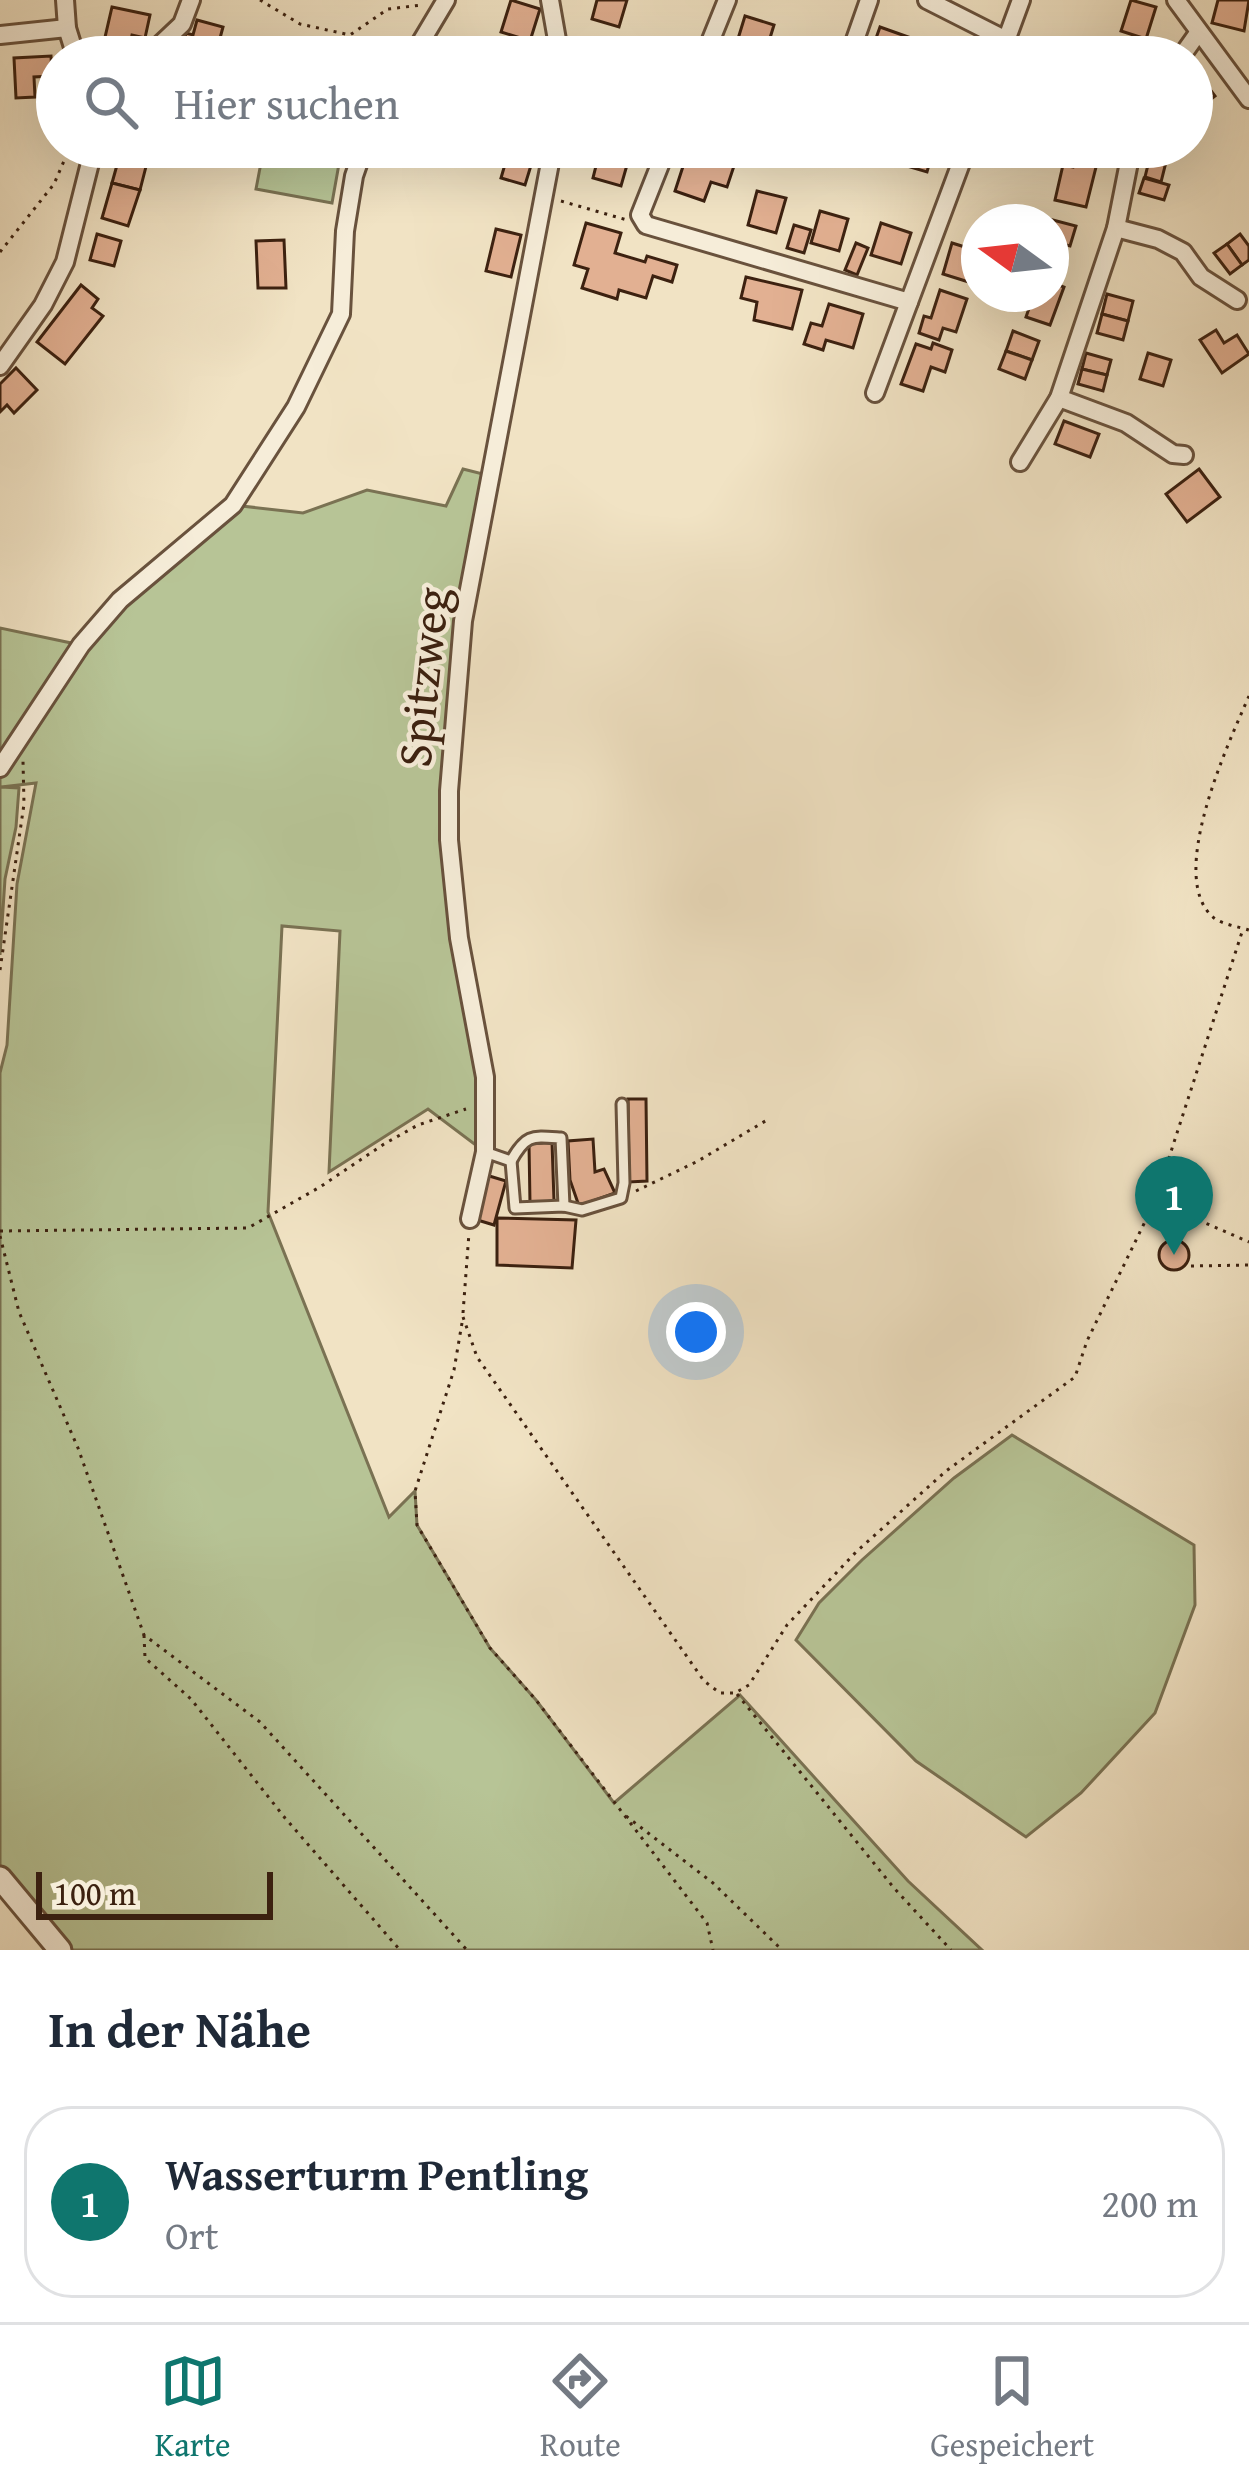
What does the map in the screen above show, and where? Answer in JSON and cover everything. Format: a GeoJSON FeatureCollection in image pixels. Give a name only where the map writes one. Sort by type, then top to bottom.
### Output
{"type":"FeatureCollection","features":[{"type":"Feature","properties":{"kind":"street"},"geometry":{"type":"LineString","coordinates":[[65,0],[70,36]]}},
{"type":"Feature","properties":{"kind":"street"},"geometry":{"type":"LineString","coordinates":[[169,36],[182,24],[191,0]]}},
{"type":"Feature","properties":{"kind":"street"},"geometry":{"type":"LineString","coordinates":[[550,0],[556,36]]}},
{"type":"Feature","properties":{"kind":"street"},"geometry":{"type":"LineString","coordinates":[[712,36],[727,0]]}},
{"type":"Feature","properties":{"kind":"street"},"geometry":{"type":"LineString","coordinates":[[856,36],[869,0]]}},
{"type":"Feature","properties":{"kind":"street"},"geometry":{"type":"LineString","coordinates":[[927,0],[984,36]]}},
{"type":"Feature","properties":{"kind":"street"},"geometry":{"type":"LineString","coordinates":[[1008,36],[1021,0]]}},
{"type":"Feature","properties":{"kind":"street"},"geometry":{"type":"LineString","coordinates":[[1176,0],[1202,36]]}},
{"type":"Feature","properties":{"kind":"street"},"geometry":{"type":"LineString","coordinates":[[1190,36],[1198,0]]}},
{"type":"Feature","properties":{"kind":"street"},"geometry":{"type":"LineString","coordinates":[[425,36],[446,1]]}},
{"type":"Feature","properties":{"kind":"street"},"geometry":{"type":"LineString","coordinates":[[0,35],[68,28]]}},
{"type":"Feature","properties":{"kind":"street"},"geometry":{"type":"LineString","coordinates":[[1213,51],[1249,99]]}},
{"type":"Feature","properties":{"kind":"street"},"geometry":{"type":"LineString","coordinates":[[0,366],[43,305],[64,262],[89,168]]}},
{"type":"Feature","properties":{"kind":"street"},"geometry":{"type":"LineString","coordinates":[[0,768],[81,645],[121,600],[233,505],[296,407],[341,314],[345,230],[357,168]]}},
{"type":"Feature","properties":{"kind":"street","name":"Spitzweg"},"geometry":{"type":"LineString","coordinates":[[470,1219],[485,1152],[485,1077],[459,938],[449,791],[463,621],[550,168]]}},
{"type":"Feature","properties":{"kind":"street"},"geometry":{"type":"LineString","coordinates":[[659,168],[640,215],[646,225],[910,302]]}},
{"type":"Feature","properties":{"kind":"street"},"geometry":{"type":"LineString","coordinates":[[875,393],[959,168]]}},
{"type":"Feature","properties":{"kind":"street"},"geometry":{"type":"LineString","coordinates":[[1020,462],[1060,398],[1116,228],[1128,168]]}},
{"type":"Feature","properties":{"kind":"street"},"geometry":{"type":"LineString","coordinates":[[1116,228],[1158,239],[1183,252],[1202,277],[1237,300]]}},
{"type":"Feature","properties":{"kind":"street"},"geometry":{"type":"LineString","coordinates":[[1060,398],[1126,423],[1173,454],[1184,455]]}},
{"type":"Feature","properties":{"kind":"street"},"geometry":{"type":"LineString","coordinates":[[0,1878],[60,1950]]}},
{"type":"Feature","properties":{"kind":"lane"},"geometry":{"type":"LineString","coordinates":[[564,1206],[561,1138],[533,1136],[520,1145],[511,1161],[514,1208],[582,1210],[621,1198],[622,1104]]}},
{"type":"Feature","properties":{"kind":"lane"},"geometry":{"type":"LineString","coordinates":[[485,1152],[511,1161]]}},
{"type":"Feature","properties":{"kind":"path"},"geometry":{"type":"LineString","coordinates":[[260,0],[300,24],[350,35],[388,9],[446,1]]}},
{"type":"Feature","properties":{"kind":"path"},"geometry":{"type":"LineString","coordinates":[[0,252],[54,184],[61,168]]}},
{"type":"Feature","properties":{"kind":"path"},"geometry":{"type":"LineString","coordinates":[[545,196],[646,225]]}},
{"type":"Feature","properties":{"kind":"path"},"geometry":{"type":"LineString","coordinates":[[463,1317],[477,1357],[704,1681],[720,1693],[736,1693],[748,1684],[787,1625],[856,1552],[946,1471],[1075,1377],[1087,1341],[1154,1201],[1246,930],[1214,918],[1197,895],[1196,858],[1204,812],[1249,696]]}},
{"type":"Feature","properties":{"kind":"path"},"geometry":{"type":"LineString","coordinates":[[0,970],[24,804],[22,736]]}},
{"type":"Feature","properties":{"kind":"path"},"geometry":{"type":"LineString","coordinates":[[400,1950],[285,1818],[191,1699],[145,1658],[144,1635],[77,1448],[19,1312],[0,1234],[248,1228],[418,1125],[485,1103]]}},
{"type":"Feature","properties":{"kind":"path"},"geometry":{"type":"LineString","coordinates":[[621,1198],[698,1161],[767,1120]]}},
{"type":"Feature","properties":{"kind":"path"},"geometry":{"type":"LineString","coordinates":[[1154,1201],[1249,1242]]}},
{"type":"Feature","properties":{"kind":"path"},"geometry":{"type":"LineString","coordinates":[[470,1219],[454,1370],[415,1491],[417,1525],[490,1648],[536,1700],[707,1923],[713,1950]]}},
{"type":"Feature","properties":{"kind":"path"},"geometry":{"type":"LineString","coordinates":[[1191,1266],[1249,1265]]}},
{"type":"Feature","properties":{"kind":"path"},"geometry":{"type":"LineString","coordinates":[[144,1635],[260,1723],[467,1950]]}},
{"type":"Feature","properties":{"kind":"path"},"geometry":{"type":"LineString","coordinates":[[736,1693],[894,1888],[951,1950]]}},
{"type":"Feature","properties":{"kind":"path"},"geometry":{"type":"LineString","coordinates":[[620,1811],[713,1883],[782,1950]]}},
{"type":"Feature","properties":{"kind":"green space"},"geometry":{"type":"Polygon","coordinates":[[[260,168],[338,168],[332,203],[256,189],[260,168]]]}},
{"type":"Feature","properties":{"kind":"green space"},"geometry":{"type":"Polygon","coordinates":[[[463,469],[491,476],[463,621],[449,840],[485,1077],[485,1152],[428,1109],[329,1172],[340,931],[282,926],[268,1212],[389,1517],[415,1491],[417,1525],[490,1648],[614,1803],[740,1695],[908,1881],[982,1950],[60,1950],[0,1878],[0,1073],[7,1045],[17,884],[36,783],[1,787],[19,788],[5,879],[0,955],[0,628],[81,645],[233,505],[303,513],[367,490],[446,506],[463,469]]]}},
{"type":"Feature","properties":{"kind":"green space"},"geometry":{"type":"Polygon","coordinates":[[[1012,1435],[1194,1545],[1195,1605],[1155,1713],[1081,1793],[1026,1837],[916,1761],[796,1640],[819,1603],[862,1560],[954,1478],[1012,1435]]]}},
{"type":"Feature","properties":{"kind":"building"},"geometry":{"type":"Polygon","coordinates":[[[511,0],[540,9],[532,36],[501,32],[511,0]]]}},
{"type":"Feature","properties":{"kind":"building"},"geometry":{"type":"Polygon","coordinates":[[[597,0],[627,0],[619,27],[592,19],[597,0]]]}},
{"type":"Feature","properties":{"kind":"building"},"geometry":{"type":"Polygon","coordinates":[[[1131,0],[1156,7],[1147,36],[1121,31],[1131,0]]]}},
{"type":"Feature","properties":{"kind":"building"},"geometry":{"type":"Polygon","coordinates":[[[1218,0],[1249,0],[1244,31],[1212,23],[1218,0]]]}},
{"type":"Feature","properties":{"kind":"building"},"geometry":{"type":"Polygon","coordinates":[[[112,7],[150,15],[145,36],[105,36],[112,7]]]}},
{"type":"Feature","properties":{"kind":"building"},"geometry":{"type":"Polygon","coordinates":[[[745,16],[774,25],[771,36],[739,36],[745,16]]]}},
{"type":"Feature","properties":{"kind":"building"},"geometry":{"type":"Polygon","coordinates":[[[197,20],[223,27],[221,36],[185,36],[193,35],[197,20]]]}},
{"type":"Feature","properties":{"kind":"building"},"geometry":{"type":"Polygon","coordinates":[[[880,27],[905,36],[877,36],[880,27]]]}},
{"type":"Feature","properties":{"kind":"building"},"geometry":{"type":"Polygon","coordinates":[[[36,57],[35,97],[16,98],[14,58],[36,57]]]}},
{"type":"Feature","properties":{"kind":"building"},"geometry":{"type":"Polygon","coordinates":[[[116,168],[146,168],[140,190],[112,183],[116,168]]]}},
{"type":"Feature","properties":{"kind":"building"},"geometry":{"type":"Polygon","coordinates":[[[504,168],[530,168],[525,185],[501,178],[504,168]]]}},
{"type":"Feature","properties":{"kind":"building"},"geometry":{"type":"Polygon","coordinates":[[[596,168],[626,168],[621,186],[593,178],[596,168]]]}},
{"type":"Feature","properties":{"kind":"building"},"geometry":{"type":"Polygon","coordinates":[[[682,168],[733,168],[727,187],[711,182],[704,201],[675,191],[682,168]]]}},
{"type":"Feature","properties":{"kind":"building"},"geometry":{"type":"Polygon","coordinates":[[[1062,168],[1096,168],[1086,207],[1055,200],[1062,168]]]}},
{"type":"Feature","properties":{"kind":"building"},"geometry":{"type":"Polygon","coordinates":[[[1147,168],[1164,168],[1161,182],[1145,177],[1147,168]]]}},
{"type":"Feature","properties":{"kind":"building"},"geometry":{"type":"Polygon","coordinates":[[[1144,178],[1169,185],[1164,200],[1139,193],[1144,178]]]}},
{"type":"Feature","properties":{"kind":"building"},"geometry":{"type":"Polygon","coordinates":[[[112,183],[140,190],[128,226],[102,218],[112,183]]]}},
{"type":"Feature","properties":{"kind":"building"},"geometry":{"type":"Polygon","coordinates":[[[757,191],[786,198],[776,233],[748,225],[757,191]]]}},
{"type":"Feature","properties":{"kind":"building"},"geometry":{"type":"Polygon","coordinates":[[[820,211],[848,219],[839,251],[811,243],[820,211]]]}},
{"type":"Feature","properties":{"kind":"building"},"geometry":{"type":"Polygon","coordinates":[[[586,223],[621,233],[615,253],[677,265],[672,282],[653,276],[646,298],[619,290],[617,299],[582,288],[588,269],[574,265],[586,223]]]}},
{"type":"Feature","properties":{"kind":"building"},"geometry":{"type":"Polygon","coordinates":[[[881,223],[911,233],[901,264],[871,255],[881,223]]]}},
{"type":"Feature","properties":{"kind":"building"},"geometry":{"type":"Polygon","coordinates":[[[794,225],[811,230],[804,253],[787,248],[794,225]]]}},
{"type":"Feature","properties":{"kind":"building"},"geometry":{"type":"Polygon","coordinates":[[[496,229],[521,235],[511,277],[486,271],[496,229]]]}},
{"type":"Feature","properties":{"kind":"building"},"geometry":{"type":"Polygon","coordinates":[[[97,234],[121,241],[114,266],[90,260],[97,234]]]}},
{"type":"Feature","properties":{"kind":"building"},"geometry":{"type":"Polygon","coordinates":[[[1240,234],[1249,246],[1249,260],[1242,265],[1227,244],[1240,234]]]}},
{"type":"Feature","properties":{"kind":"building"},"geometry":{"type":"Polygon","coordinates":[[[284,240],[286,288],[258,288],[256,241],[284,240]]]}},
{"type":"Feature","properties":{"kind":"building"},"geometry":{"type":"Polygon","coordinates":[[[856,243],[868,248],[857,275],[845,270],[856,243]]]}},
{"type":"Feature","properties":{"kind":"building"},"geometry":{"type":"Polygon","coordinates":[[[952,243],[961,246],[961,280],[943,274],[952,243]]]}},
{"type":"Feature","properties":{"kind":"building"},"geometry":{"type":"Polygon","coordinates":[[[1227,244],[1242,265],[1230,274],[1214,253],[1227,244]]]}},
{"type":"Feature","properties":{"kind":"building"},"geometry":{"type":"Polygon","coordinates":[[[746,277],[802,290],[792,329],[754,320],[757,302],[741,298],[746,277]]]}},
{"type":"Feature","properties":{"kind":"building"},"geometry":{"type":"Polygon","coordinates":[[[81,285],[98,299],[92,308],[103,316],[65,364],[37,342],[81,285]]]}},
{"type":"Feature","properties":{"kind":"building"},"geometry":{"type":"Polygon","coordinates":[[[940,290],[961,297],[963,312],[956,332],[943,328],[939,340],[919,333],[924,316],[931,318],[940,290]]]}},
{"type":"Feature","properties":{"kind":"building"},"geometry":{"type":"Polygon","coordinates":[[[1107,294],[1133,301],[1128,321],[1102,314],[1107,294]]]}},
{"type":"Feature","properties":{"kind":"building"},"geometry":{"type":"Polygon","coordinates":[[[829,304],[863,314],[853,348],[826,340],[823,350],[804,344],[811,323],[822,326],[829,304]]]}},
{"type":"Feature","properties":{"kind":"building"},"geometry":{"type":"Polygon","coordinates":[[[1028,312],[1055,312],[1050,325],[1026,317],[1028,312]]]}},
{"type":"Feature","properties":{"kind":"building"},"geometry":{"type":"Polygon","coordinates":[[[1102,314],[1128,321],[1123,340],[1097,333],[1102,314]]]}},
{"type":"Feature","properties":{"kind":"building"},"geometry":{"type":"Polygon","coordinates":[[[1216,330],[1224,343],[1237,335],[1249,354],[1222,373],[1200,340],[1216,330]]]}},
{"type":"Feature","properties":{"kind":"building"},"geometry":{"type":"Polygon","coordinates":[[[1013,331],[1039,341],[1032,360],[1006,351],[1013,331]]]}},
{"type":"Feature","properties":{"kind":"building"},"geometry":{"type":"Polygon","coordinates":[[[933,343],[952,350],[945,372],[931,367],[923,391],[901,384],[916,344],[931,349],[933,343]]]}},
{"type":"Feature","properties":{"kind":"building"},"geometry":{"type":"Polygon","coordinates":[[[1006,351],[1032,360],[1025,379],[999,369],[1006,351]]]}},
{"type":"Feature","properties":{"kind":"building"},"geometry":{"type":"Polygon","coordinates":[[[1086,353],[1111,360],[1107,375],[1082,369],[1086,353]]]}},
{"type":"Feature","properties":{"kind":"building"},"geometry":{"type":"Polygon","coordinates":[[[1148,353],[1171,360],[1163,386],[1140,379],[1148,353]]]}},
{"type":"Feature","properties":{"kind":"building"},"geometry":{"type":"Polygon","coordinates":[[[16,368],[37,390],[14,413],[7,405],[0,412],[0,384],[16,368]]]}},
{"type":"Feature","properties":{"kind":"building"},"geometry":{"type":"Polygon","coordinates":[[[1082,369],[1107,375],[1103,391],[1078,384],[1082,369]]]}},
{"type":"Feature","properties":{"kind":"building"},"geometry":{"type":"Polygon","coordinates":[[[1064,421],[1099,434],[1090,457],[1055,444],[1064,421]]]}},
{"type":"Feature","properties":{"kind":"building"},"geometry":{"type":"Polygon","coordinates":[[[1199,469],[1220,497],[1187,522],[1166,494],[1199,469]]]}},
{"type":"Feature","properties":{"kind":"building"},"geometry":{"type":"Polygon","coordinates":[[[628,1099],[646,1099],[647,1181],[629,1182],[628,1099]]]}},
{"type":"Feature","properties":{"kind":"building"},"geometry":{"type":"Polygon","coordinates":[[[593,1139],[595,1172],[604,1169],[615,1193],[579,1206],[570,1180],[568,1141],[593,1139]]]}},
{"type":"Feature","properties":{"kind":"building"},"geometry":{"type":"Polygon","coordinates":[[[552,1142],[554,1201],[530,1203],[529,1144],[552,1142]]]}},
{"type":"Feature","properties":{"kind":"building"},"geometry":{"type":"Polygon","coordinates":[[[486,1175],[506,1181],[494,1225],[474,1219],[486,1175]]]}},
{"type":"Feature","properties":{"kind":"building"},"geometry":{"type":"Polygon","coordinates":[[[497,1218],[576,1220],[572,1268],[497,1265],[497,1218]]]}},
{"type":"Feature","properties":{"kind":"building"},"geometry":{"type":"Polygon","coordinates":[[[1174,1240],[1185,1244],[1189,1255],[1185,1266],[1174,1270],[1163,1266],[1159,1255],[1163,1244],[1174,1240]]]}},
{"type":"Feature","properties":{"kind":"place","name":"Wasserturm Pentling"},"geometry":{"type":"Point","coordinates":[1174,1255]}}]}
